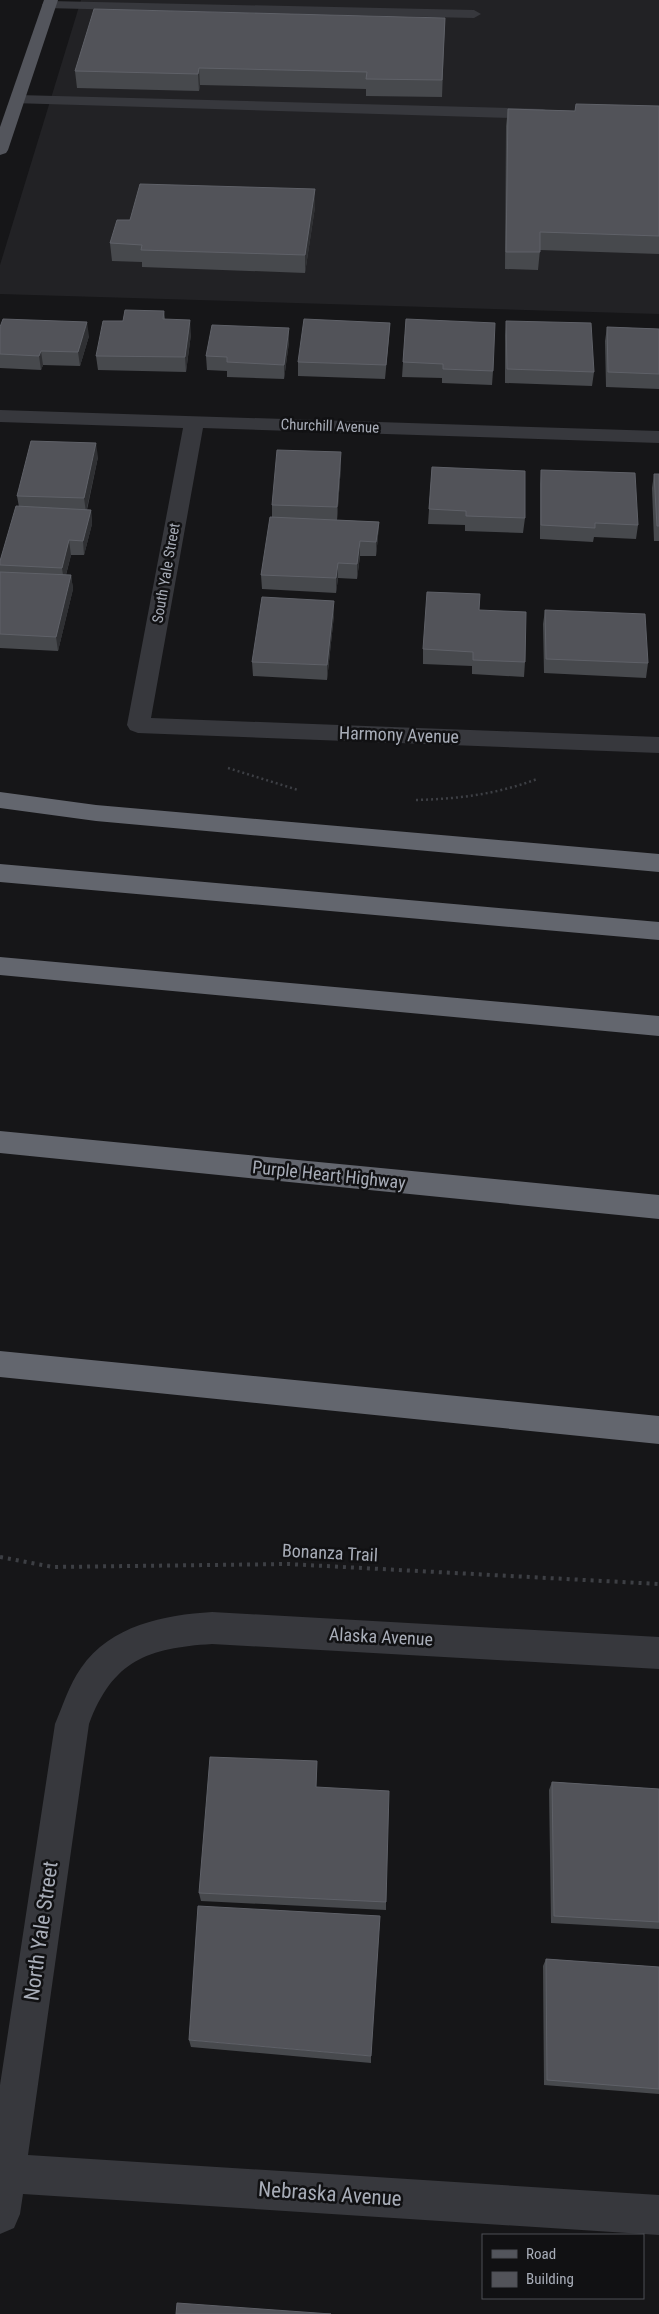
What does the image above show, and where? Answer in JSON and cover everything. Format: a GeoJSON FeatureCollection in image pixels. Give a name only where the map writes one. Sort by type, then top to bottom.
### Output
{"type":"FeatureCollection","features":[{"type":"Feature","properties":{"kind":"highway"},"geometry":{"type":"LineString","coordinates":[[0,800],[96,813],[659,863]]}},
{"type":"Feature","properties":{"kind":"highway"},"geometry":{"type":"LineString","coordinates":[[0,873],[659,931]]}},
{"type":"Feature","properties":{"kind":"highway"},"geometry":{"type":"LineString","coordinates":[[0,966],[659,1026]]}},
{"type":"Feature","properties":{"kind":"highway","name":"Purple Heart Highway"},"geometry":{"type":"LineString","coordinates":[[0,1142],[659,1207]]}},
{"type":"Feature","properties":{"kind":"highway"},"geometry":{"type":"LineString","coordinates":[[0,1364],[659,1430]]}},
{"type":"Feature","properties":{"kind":"main road"},"geometry":{"type":"LineString","coordinates":[[0,150],[50,2]]}},
{"type":"Feature","properties":{"kind":"street"},"geometry":{"type":"LineString","coordinates":[[50,2],[474,14]]}},
{"type":"Feature","properties":{"kind":"street"},"geometry":{"type":"LineString","coordinates":[[18,100],[559,115]]}},
{"type":"Feature","properties":{"kind":"street","name":"Churchill Avenue"},"geometry":{"type":"LineString","coordinates":[[0,416],[659,437]]}},
{"type":"Feature","properties":{"kind":"street","name":"South Yale Street"},"geometry":{"type":"LineString","coordinates":[[138,725],[194,422]]}},
{"type":"Feature","properties":{"kind":"street","name":"Harmony Avenue"},"geometry":{"type":"LineString","coordinates":[[138,725],[659,745]]}},
{"type":"Feature","properties":{"kind":"street","name":"Alaska Avenue"},"geometry":{"type":"LineString","coordinates":[[111,1659],[132,1644],[158,1634],[185,1629],[212,1628],[659,1652]]}},
{"type":"Feature","properties":{"kind":"street","name":"North Yale Street"},"geometry":{"type":"LineString","coordinates":[[0,2214],[3,2173],[72,1724],[89,1684],[111,1659]]}},
{"type":"Feature","properties":{"kind":"street","name":"Nebraska Avenue"},"geometry":{"type":"LineString","coordinates":[[3,2173],[659,2214]]}},
{"type":"Feature","properties":{"kind":"path"},"geometry":{"type":"LineString","coordinates":[[225,768],[303,792]]}},
{"type":"Feature","properties":{"kind":"path"},"geometry":{"type":"LineString","coordinates":[[414,800],[480,794],[520,787],[544,777]]}},
{"type":"Feature","properties":{"kind":"path","name":"Bonanza Trail"},"geometry":{"type":"LineString","coordinates":[[0,1557],[53,1567],[288,1564],[659,1584]]}},
{"type":"Feature","properties":{"kind":"shaded area"},"geometry":{"type":"Polygon","coordinates":[[[81,0],[659,0],[659,314],[0,294],[0,265],[81,0]]]}},
{"type":"Feature","properties":{"kind":"building"},"geometry":{"type":"Polygon","coordinates":[[[94,9],[445,18],[442,80],[366,79],[367,72],[199,68],[198,74],[75,71],[94,9]]]}},
{"type":"Feature","properties":{"kind":"building"},"geometry":{"type":"Polygon","coordinates":[[[576,104],[659,106],[659,236],[540,232],[540,252],[506,252],[508,109],[575,111],[576,104]]]}},
{"type":"Feature","properties":{"kind":"building"},"geometry":{"type":"Polygon","coordinates":[[[140,184],[315,189],[305,255],[141,250],[142,245],[110,243],[117,220],[130,220],[140,184]]]}},
{"type":"Feature","properties":{"kind":"building"},"geometry":{"type":"Polygon","coordinates":[[[125,310],[164,311],[163,319],[190,320],[185,357],[96,356],[103,321],[123,321],[125,310]]]}},
{"type":"Feature","properties":{"kind":"building"},"geometry":{"type":"Polygon","coordinates":[[[3,319],[87,322],[78,352],[41,351],[39,356],[0,354],[0,327],[3,319]]]}},
{"type":"Feature","properties":{"kind":"building"},"geometry":{"type":"Polygon","coordinates":[[[304,319],[390,323],[386,365],[298,362],[304,319]]]}},
{"type":"Feature","properties":{"kind":"building"},"geometry":{"type":"Polygon","coordinates":[[[406,319],[495,323],[493,371],[443,369],[443,364],[403,362],[406,319]]]}},
{"type":"Feature","properties":{"kind":"building"},"geometry":{"type":"Polygon","coordinates":[[[506,321],[591,323],[594,372],[507,369],[506,321]]]}},
{"type":"Feature","properties":{"kind":"building"},"geometry":{"type":"Polygon","coordinates":[[[212,325],[289,328],[284,365],[227,362],[227,357],[206,356],[212,325]]]}},
{"type":"Feature","properties":{"kind":"building"},"geometry":{"type":"Polygon","coordinates":[[[607,327],[659,329],[659,374],[608,372],[607,327]]]}},
{"type":"Feature","properties":{"kind":"building"},"geometry":{"type":"Polygon","coordinates":[[[31,441],[96,443],[84,498],[17,496],[31,441]]]}},
{"type":"Feature","properties":{"kind":"building"},"geometry":{"type":"Polygon","coordinates":[[[277,450],[341,452],[337,507],[272,505],[277,450]]]}},
{"type":"Feature","properties":{"kind":"building"},"geometry":{"type":"Polygon","coordinates":[[[432,467],[525,471],[525,518],[466,516],[466,511],[429,509],[432,467]]]}},
{"type":"Feature","properties":{"kind":"building"},"geometry":{"type":"Polygon","coordinates":[[[541,470],[635,473],[638,525],[595,523],[595,528],[541,525],[541,470]]]}},
{"type":"Feature","properties":{"kind":"building"},"geometry":{"type":"Polygon","coordinates":[[[654,474],[659,474],[659,526],[657,526],[654,474]]]}},
{"type":"Feature","properties":{"kind":"building"},"geometry":{"type":"Polygon","coordinates":[[[16,506],[91,510],[83,541],[69,540],[62,568],[0,565],[16,506]]]}},
{"type":"Feature","properties":{"kind":"building"},"geometry":{"type":"Polygon","coordinates":[[[270,517],[379,522],[376,542],[360,541],[357,564],[338,563],[336,578],[261,575],[270,517]]]}},
{"type":"Feature","properties":{"kind":"building"},"geometry":{"type":"Polygon","coordinates":[[[0,572],[71,575],[56,637],[0,634],[0,572]]]}},
{"type":"Feature","properties":{"kind":"building"},"geometry":{"type":"Polygon","coordinates":[[[427,592],[480,594],[479,610],[526,612],[525,662],[473,660],[473,652],[423,649],[427,592]]]}},
{"type":"Feature","properties":{"kind":"building"},"geometry":{"type":"Polygon","coordinates":[[[262,597],[334,601],[327,665],[252,662],[262,597]]]}},
{"type":"Feature","properties":{"kind":"building"},"geometry":{"type":"Polygon","coordinates":[[[545,610],[645,614],[648,663],[546,659],[545,610]]]}},
{"type":"Feature","properties":{"kind":"building"},"geometry":{"type":"Polygon","coordinates":[[[210,1757],[317,1761],[316,1787],[389,1791],[386,1902],[199,1893],[210,1757]]]}},
{"type":"Feature","properties":{"kind":"building"},"geometry":{"type":"Polygon","coordinates":[[[552,1782],[659,1789],[659,1922],[554,1916],[552,1782]]]}},
{"type":"Feature","properties":{"kind":"building"},"geometry":{"type":"Polygon","coordinates":[[[198,1906],[380,1916],[371,2056],[189,2040],[198,1906]]]}},
{"type":"Feature","properties":{"kind":"building"},"geometry":{"type":"Polygon","coordinates":[[[546,1959],[659,1967],[659,2089],[547,2080],[546,1959]]]}},
{"type":"Feature","properties":{"kind":"building"},"geometry":{"type":"Polygon","coordinates":[[[177,2303],[331,2314],[176,2314],[177,2303]]]}}]}
